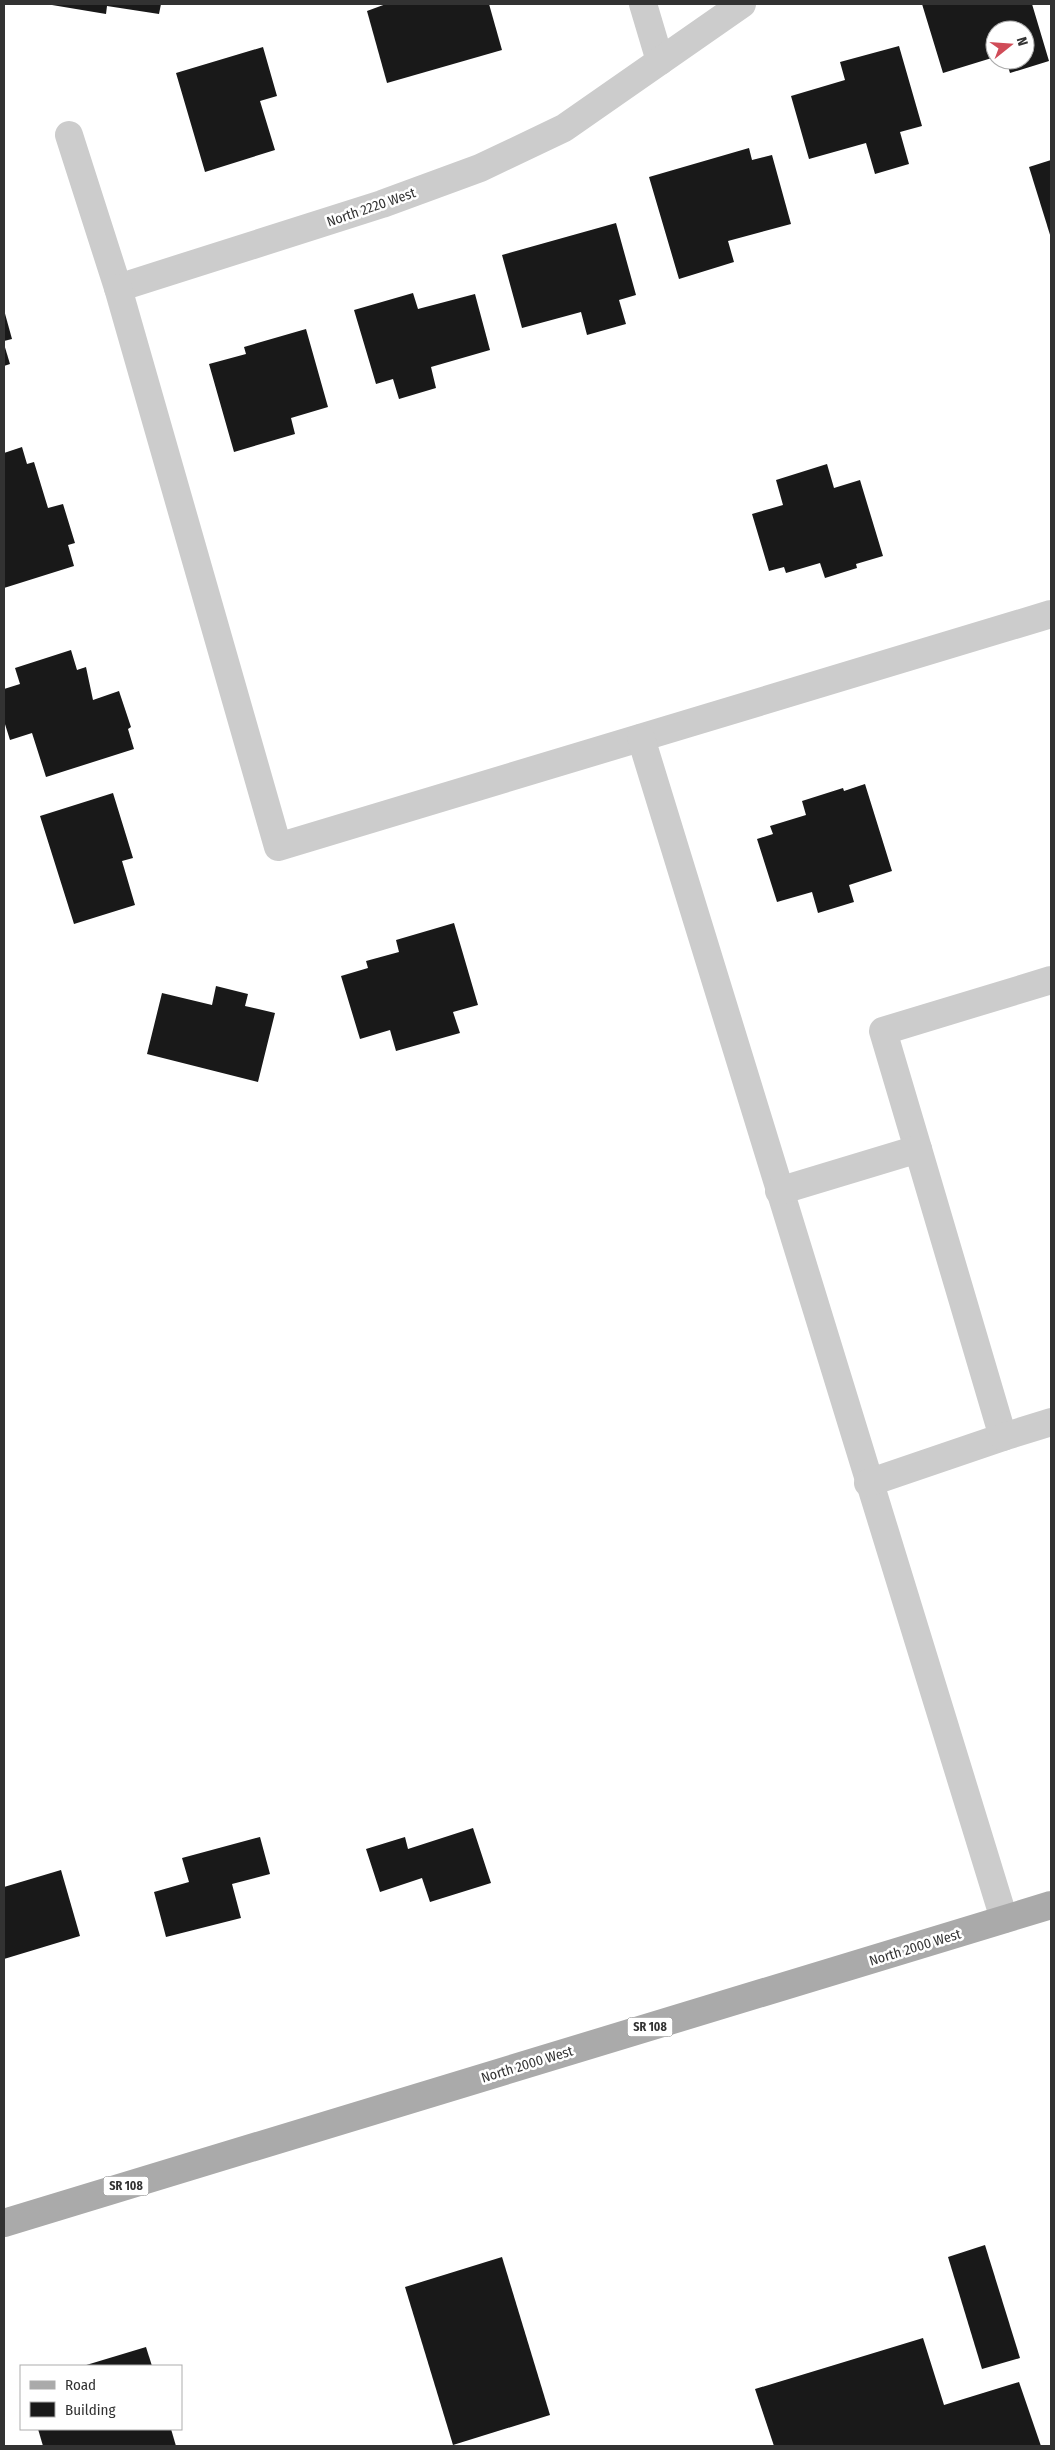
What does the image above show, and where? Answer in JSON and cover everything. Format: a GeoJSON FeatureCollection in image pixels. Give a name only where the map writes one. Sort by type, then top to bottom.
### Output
{"type":"FeatureCollection","features":[{"type":"Feature","properties":{"kind":"main road","name":"North 2000 West"},"geometry":{"type":"LineString","coordinates":[[4,2223],[1051,1905]]}},
{"type":"Feature","properties":{"kind":"street"},"geometry":{"type":"LineString","coordinates":[[643,4],[660,61]]}},
{"type":"Feature","properties":{"kind":"street","name":"North 2220 West"},"geometry":{"type":"LineString","coordinates":[[118,288],[382,204],[480,168],[564,128],[742,4]]}},
{"type":"Feature","properties":{"kind":"street"},"geometry":{"type":"LineString","coordinates":[[69,135],[118,288],[278,847],[1051,614]]}},
{"type":"Feature","properties":{"kind":"street"},"geometry":{"type":"LineString","coordinates":[[641,738],[868,1483],[1004,1919]]}},
{"type":"Feature","properties":{"kind":"street"},"geometry":{"type":"LineString","coordinates":[[1003,1437],[883,1031],[1051,980]]}},
{"type":"Feature","properties":{"kind":"street"},"geometry":{"type":"LineString","coordinates":[[779,1191],[918,1149]]}},
{"type":"Feature","properties":{"kind":"street"},"geometry":{"type":"LineString","coordinates":[[868,1483],[1051,1422]]}},
{"type":"Feature","properties":{"kind":"building"},"geometry":{"type":"Polygon","coordinates":[[[46,4],[161,4],[159,14],[107,6],[106,14],[46,4]]]}},
{"type":"Feature","properties":{"kind":"building"},"geometry":{"type":"Polygon","coordinates":[[[386,4],[489,4],[502,50],[387,83],[367,11],[386,4]]]}},
{"type":"Feature","properties":{"kind":"building"},"geometry":{"type":"Polygon","coordinates":[[[922,4],[1032,4],[1049,61],[1035,65],[1035,20],[985,20],[985,60],[943,73],[922,4]]]}},
{"type":"Feature","properties":{"kind":"building"},"geometry":{"type":"Polygon","coordinates":[[[899,46],[922,126],[900,132],[909,164],[875,174],[866,143],[809,159],[791,96],[845,80],[840,62],[899,46]]]}},
{"type":"Feature","properties":{"kind":"building"},"geometry":{"type":"Polygon","coordinates":[[[263,47],[277,96],[260,101],[275,150],[205,172],[176,73],[263,47]]]}},
{"type":"Feature","properties":{"kind":"building"},"geometry":{"type":"Polygon","coordinates":[[[1009,70],[1020,70],[1010,73],[1009,70]]]}},
{"type":"Feature","properties":{"kind":"building"},"geometry":{"type":"Polygon","coordinates":[[[749,148],[752,160],[772,155],[791,224],[728,241],[734,262],[679,279],[649,177],[749,148]]]}},
{"type":"Feature","properties":{"kind":"building"},"geometry":{"type":"Polygon","coordinates":[[[1051,160],[1051,238],[1029,167],[1051,160]]]}},
{"type":"Feature","properties":{"kind":"building"},"geometry":{"type":"Polygon","coordinates":[[[616,223],[636,295],[619,300],[626,324],[587,335],[581,312],[522,328],[502,255],[616,223]]]}},
{"type":"Feature","properties":{"kind":"building"},"geometry":{"type":"Polygon","coordinates":[[[413,293],[418,309],[475,294],[490,350],[431,367],[436,388],[399,399],[393,379],[376,384],[354,310],[413,293]]]}},
{"type":"Feature","properties":{"kind":"building"},"geometry":{"type":"Polygon","coordinates":[[[4,310],[12,339],[4,341],[4,310]]]}},
{"type":"Feature","properties":{"kind":"building"},"geometry":{"type":"Polygon","coordinates":[[[306,329],[328,407],[291,418],[295,434],[234,452],[209,364],[246,354],[244,347],[306,329]]]}},
{"type":"Feature","properties":{"kind":"building"},"geometry":{"type":"Polygon","coordinates":[[[4,344],[10,364],[4,366],[4,344]]]}},
{"type":"Feature","properties":{"kind":"building"},"geometry":{"type":"Polygon","coordinates":[[[22,447],[27,464],[34,462],[48,508],[63,504],[75,543],[68,545],[74,566],[4,588],[4,453],[22,447]]]}},
{"type":"Feature","properties":{"kind":"building"},"geometry":{"type":"Polygon","coordinates":[[[827,464],[834,488],[860,480],[883,556],[856,564],[857,568],[825,578],[820,563],[786,573],[784,567],[769,571],[752,514],[783,505],[776,480],[827,464]]]}},
{"type":"Feature","properties":{"kind":"building"},"geometry":{"type":"Polygon","coordinates":[[[71,650],[77,670],[86,667],[93,700],[119,691],[131,727],[128,729],[134,749],[46,777],[32,733],[10,740],[4,721],[4,689],[20,684],[15,668],[71,650]]]}},
{"type":"Feature","properties":{"kind":"building"},"geometry":{"type":"Polygon","coordinates":[[[865,784],[892,871],[849,885],[854,902],[818,913],[812,892],[777,902],[757,839],[773,834],[770,826],[806,815],[802,801],[843,788],[844,791],[865,784]]]}},
{"type":"Feature","properties":{"kind":"building"},"geometry":{"type":"Polygon","coordinates":[[[113,793],[133,858],[122,861],[135,905],[74,924],[40,816],[113,793]]]}},
{"type":"Feature","properties":{"kind":"building"},"geometry":{"type":"Polygon","coordinates":[[[454,923],[478,1005],[453,1012],[460,1033],[396,1051],[390,1030],[360,1039],[341,976],[368,968],[366,961],[399,952],[396,940],[454,923]]]}},
{"type":"Feature","properties":{"kind":"building"},"geometry":{"type":"Polygon","coordinates":[[[216,986],[248,994],[245,1006],[275,1013],[258,1082],[147,1054],[162,993],[212,1005],[216,986]]]}},
{"type":"Feature","properties":{"kind":"building"},"geometry":{"type":"Polygon","coordinates":[[[473,1828],[491,1883],[430,1902],[422,1878],[380,1892],[366,1849],[405,1837],[408,1849],[473,1828]]]}},
{"type":"Feature","properties":{"kind":"building"},"geometry":{"type":"Polygon","coordinates":[[[260,1837],[270,1874],[232,1884],[241,1918],[166,1937],[154,1892],[189,1882],[182,1858],[260,1837]]]}},
{"type":"Feature","properties":{"kind":"building"},"geometry":{"type":"Polygon","coordinates":[[[61,1870],[80,1936],[4,1959],[4,1887],[61,1870]]]}},
{"type":"Feature","properties":{"kind":"building"},"geometry":{"type":"Polygon","coordinates":[[[985,2245],[1020,2358],[982,2369],[948,2257],[985,2245]]]}},
{"type":"Feature","properties":{"kind":"building"},"geometry":{"type":"Polygon","coordinates":[[[502,2257],[550,2415],[453,2445],[405,2287],[502,2257]]]}},
{"type":"Feature","properties":{"kind":"building"},"geometry":{"type":"Polygon","coordinates":[[[923,2338],[944,2405],[1019,2382],[1041,2446],[774,2446],[755,2389],[923,2338]]]}},
{"type":"Feature","properties":{"kind":"building"},"geometry":{"type":"Polygon","coordinates":[[[146,2347],[152,2365],[86,2365],[146,2347]]]}},
{"type":"Feature","properties":{"kind":"building"},"geometry":{"type":"Polygon","coordinates":[[[38,2430],[171,2430],[176,2446],[43,2446],[38,2430]]]}}]}
